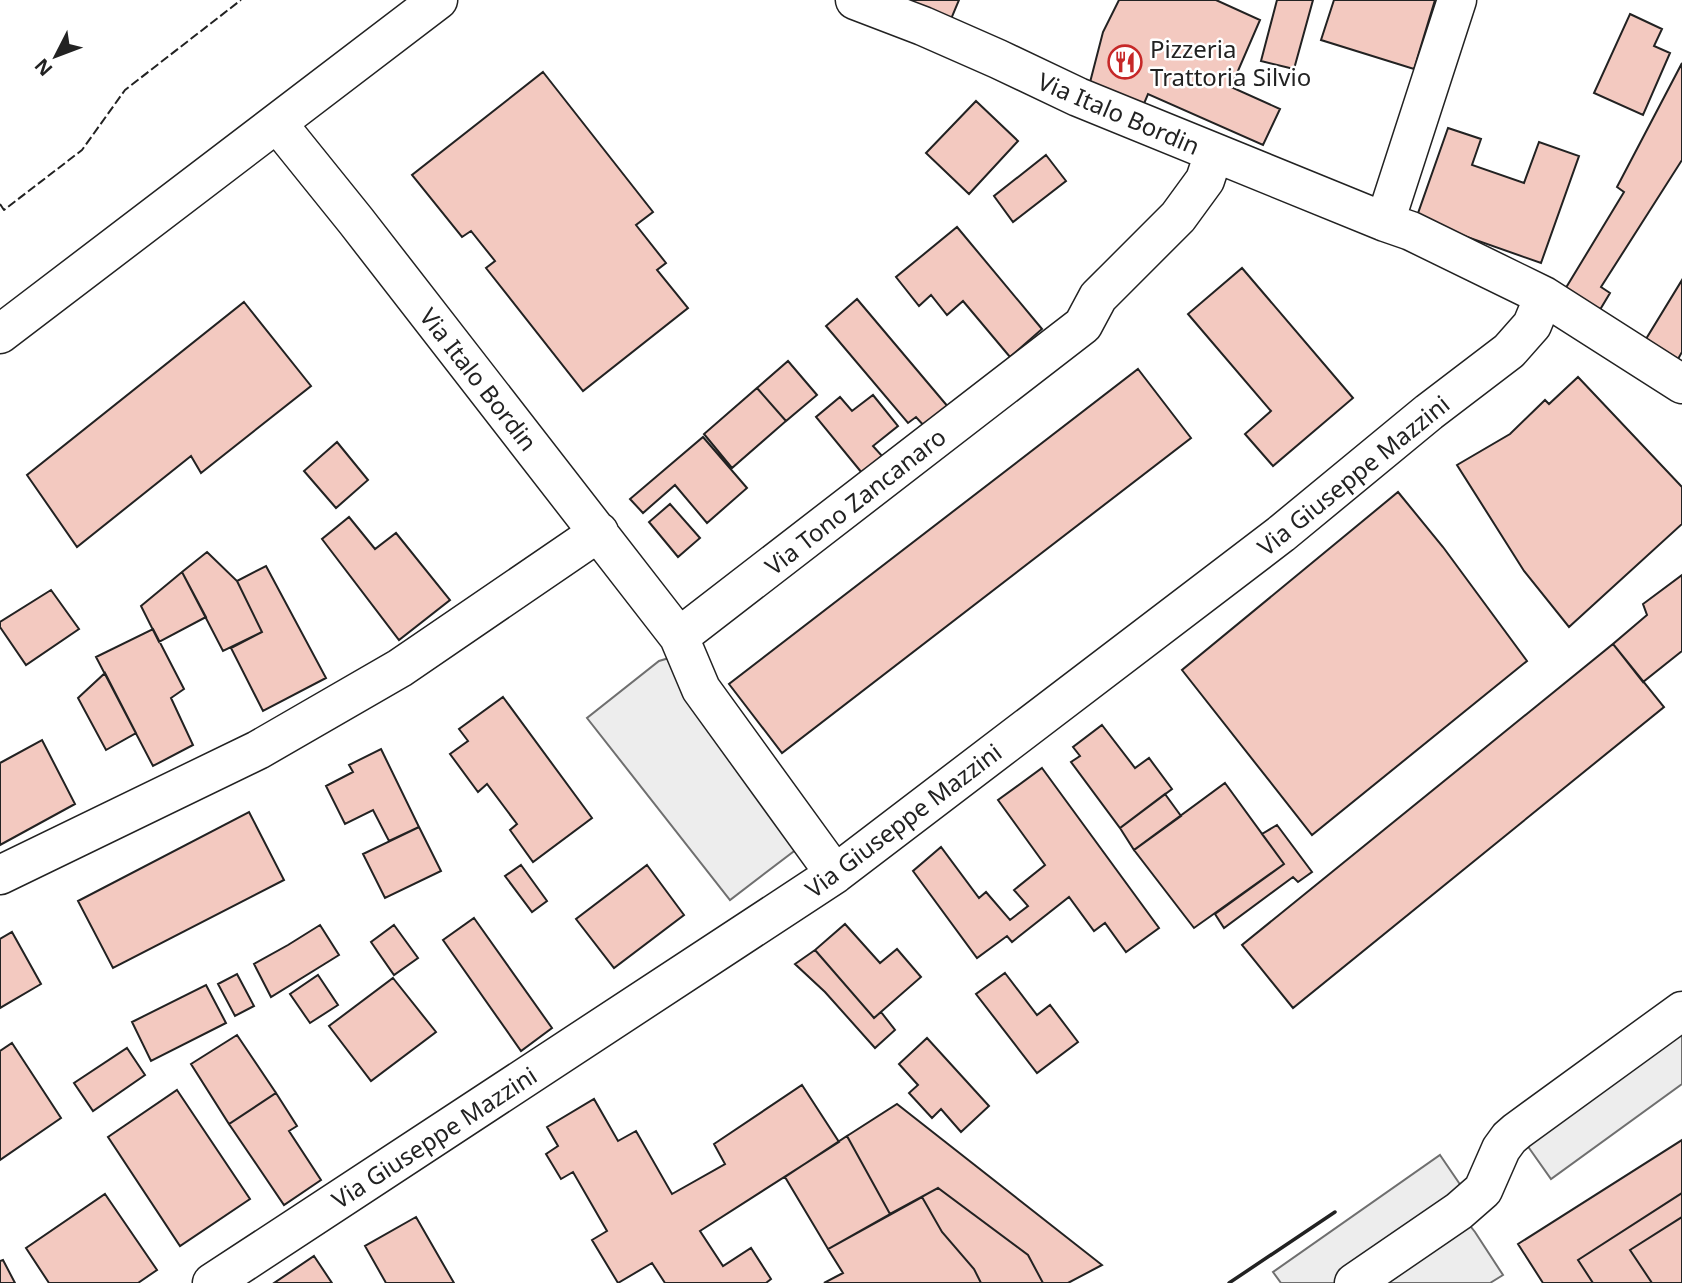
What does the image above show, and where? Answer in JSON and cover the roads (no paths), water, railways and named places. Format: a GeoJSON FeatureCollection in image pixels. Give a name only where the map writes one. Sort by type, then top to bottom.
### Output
{"type":"FeatureCollection","features":[{"type":"Feature","properties":{"kind":"street"},"geometry":{"type":"LineString","coordinates":[[0,334],[438,0]]}},
{"type":"Feature","properties":{"kind":"street","name":"Via Italo Bordin"},"geometry":{"type":"LineString","coordinates":[[855,0],[923,26],[1078,97],[1411,231],[1544,296],[1682,384]]}},
{"type":"Feature","properties":{"kind":"street"},"geometry":{"type":"LineString","coordinates":[[1385,222],[1457,0]]}},
{"type":"Feature","properties":{"kind":"street","name":"Via Italo Bordin"},"geometry":{"type":"LineString","coordinates":[[276,123],[365,232],[679,637]]}},
{"type":"Feature","properties":{"kind":"street","name":"Via Tono Zancanaro"},"geometry":{"type":"LineString","coordinates":[[679,637],[1083,325],[1097,297],[1178,217],[1205,180],[1214,153]]}},
{"type":"Feature","properties":{"kind":"street","name":"Via Giuseppe Mazzini"},"geometry":{"type":"LineString","coordinates":[[212,1283],[835,874],[1281,534],[1429,412],[1509,351],[1532,325],[1544,296]]}},
{"type":"Feature","properties":{"kind":"street"},"geometry":{"type":"LineString","coordinates":[[0,875],[258,750],[400,668],[599,532]]}},
{"type":"Feature","properties":{"kind":"street"},"geometry":{"type":"LineString","coordinates":[[679,637],[701,689],[835,874]]}},
{"type":"Feature","properties":{"kind":"street"},"geometry":{"type":"LineString","coordinates":[[1354,1283],[1459,1211],[1483,1190],[1501,1149],[1517,1131],[1682,1011]]}},
{"type":"Feature","properties":{"kind":"place","name":"Pizzeria Trattoria Silvio"},"geometry":{"type":"Point","coordinates":[1125,62]}}]}
